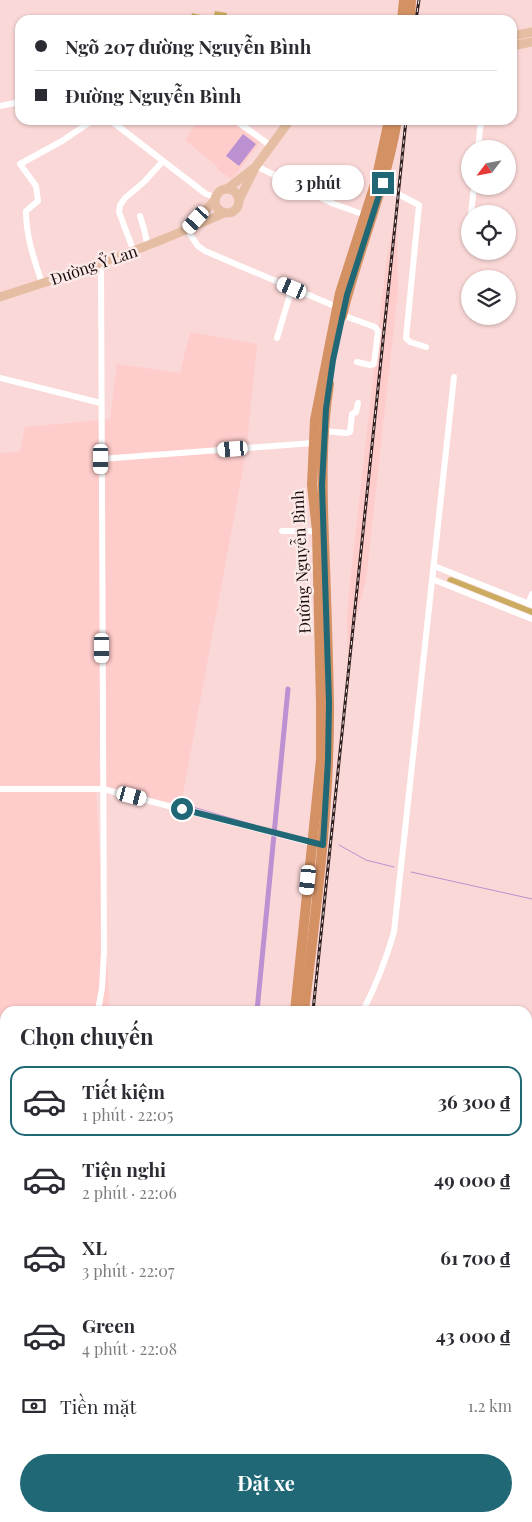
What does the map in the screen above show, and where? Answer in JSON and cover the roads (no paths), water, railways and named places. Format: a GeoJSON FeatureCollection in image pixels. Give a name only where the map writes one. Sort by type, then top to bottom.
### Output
{"type":"FeatureCollection","features":[{"type":"Feature","properties":{"kind":"highway"},"geometry":{"type":"LineString","coordinates":[[402,15],[404,0]]}},
{"type":"Feature","properties":{"kind":"highway"},"geometry":{"type":"LineString","coordinates":[[410,15],[411,0]]}},
{"type":"Feature","properties":{"kind":"highway","name":"Đường Nguyễn Bình"},"geometry":{"type":"LineString","coordinates":[[296,1006],[328,760],[329,703],[322,485],[327,396],[340,311],[340,292],[376,180],[388,125]]}},
{"type":"Feature","properties":{"kind":"highway","name":"Đường Nguyễn Bình"},"geometry":{"type":"LineString","coordinates":[[304,1006],[318,844],[321,758],[317,531],[312,485],[315,420],[340,311],[381,190],[396,125]]}},
{"type":"Feature","properties":{"kind":"main road"},"geometry":{"type":"LineString","coordinates":[[517,35],[532,32]]}},
{"type":"Feature","properties":{"kind":"main road"},"geometry":{"type":"LineString","coordinates":[[517,39],[532,36]]}},
{"type":"Feature","properties":{"kind":"main road"},"geometry":{"type":"LineString","coordinates":[[517,45],[532,42]]}},
{"type":"Feature","properties":{"kind":"main road"},"geometry":{"type":"LineString","coordinates":[[271,146],[274,137],[282,125]]}},
{"type":"Feature","properties":{"kind":"main road"},"geometry":{"type":"LineString","coordinates":[[256,166],[227,189],[221,190],[215,198],[217,208],[224,213],[230,213],[239,206],[239,200],[256,166],[286,125]]}},
{"type":"Feature","properties":{"kind":"main road"},"geometry":{"type":"LineString","coordinates":[[271,146],[292,125]]}},
{"type":"Feature","properties":{"kind":"main road"},"geometry":{"type":"LineString","coordinates":[[227,189],[235,192],[239,200]]}},
{"type":"Feature","properties":{"kind":"main road","name":"Đường Ỷ Lan"},"geometry":{"type":"LineString","coordinates":[[187,230],[215,198]]}},
{"type":"Feature","properties":{"kind":"main road","name":"Đường Ỷ Lan"},"geometry":{"type":"LineString","coordinates":[[0,297],[148,247],[224,213]]}},
{"type":"Feature","properties":{"kind":"street"},"geometry":{"type":"LineString","coordinates":[[0,106],[15,103]]}},
{"type":"Feature","properties":{"kind":"street"},"geometry":{"type":"LineString","coordinates":[[42,283],[31,250],[26,224],[26,211],[38,201],[36,186],[20,164],[62,141],[86,125]]}},
{"type":"Feature","properties":{"kind":"street"},"geometry":{"type":"LineString","coordinates":[[116,125],[206,194],[215,198]]}},
{"type":"Feature","properties":{"kind":"street"},"geometry":{"type":"LineString","coordinates":[[242,125],[271,146]]}},
{"type":"Feature","properties":{"kind":"street"},"geometry":{"type":"LineString","coordinates":[[479,140],[480,125]]}},
{"type":"Feature","properties":{"kind":"street"},"geometry":{"type":"LineString","coordinates":[[134,252],[118,212],[120,205],[163,161]]}},
{"type":"Feature","properties":{"kind":"street"},"geometry":{"type":"LineString","coordinates":[[256,166],[334,204],[365,215]]}},
{"type":"Feature","properties":{"kind":"street"},"geometry":{"type":"LineString","coordinates":[[381,190],[398,194],[419,205],[406,338],[410,342],[426,347]]}},
{"type":"Feature","properties":{"kind":"street"},"geometry":{"type":"LineString","coordinates":[[140,216],[148,247]]}},
{"type":"Feature","properties":{"kind":"street"},"geometry":{"type":"LineString","coordinates":[[187,230],[198,246],[205,251],[292,288],[375,327],[378,331],[374,364],[357,362]]}},
{"type":"Feature","properties":{"kind":"street"},"geometry":{"type":"LineString","coordinates":[[99,1006],[104,952],[101,264]]}},
{"type":"Feature","properties":{"kind":"street"},"geometry":{"type":"LineString","coordinates":[[277,338],[292,288]]}},
{"type":"Feature","properties":{"kind":"street"},"geometry":{"type":"LineString","coordinates":[[366,1006],[377,983],[394,932],[454,377]]}},
{"type":"Feature","properties":{"kind":"street"},"geometry":{"type":"LineString","coordinates":[[0,378],[101,403]]}},
{"type":"Feature","properties":{"kind":"street"},"geometry":{"type":"LineString","coordinates":[[324,431],[350,432],[352,414],[356,412],[358,403]]}},
{"type":"Feature","properties":{"kind":"street"},"geometry":{"type":"LineString","coordinates":[[101,459],[313,442]]}},
{"type":"Feature","properties":{"kind":"street"},"geometry":{"type":"LineString","coordinates":[[282,531],[317,531]]}},
{"type":"Feature","properties":{"kind":"street"},"geometry":{"type":"LineString","coordinates":[[434,566],[530,605],[532,594]]}},
{"type":"Feature","properties":{"kind":"street"},"geometry":{"type":"LineString","coordinates":[[432,580],[532,619]]}},
{"type":"Feature","properties":{"kind":"street"},"geometry":{"type":"LineString","coordinates":[[0,789],[103,789],[318,844]]}},
{"type":"Feature","properties":{"kind":"waterway"},"geometry":{"type":"LineString","coordinates":[[257,1006],[288,689]]}},
{"type":"Feature","properties":{"kind":"waterway"},"geometry":{"type":"LineString","coordinates":[[176,802],[254,825]]}},
{"type":"Feature","properties":{"kind":"waterway"},"geometry":{"type":"LineString","coordinates":[[339,845],[366,860],[394,867]]}},
{"type":"Feature","properties":{"kind":"waterway"},"geometry":{"type":"LineString","coordinates":[[411,872],[532,899]]}},
{"type":"Feature","properties":{"kind":"railway"},"geometry":{"type":"LineString","coordinates":[[417,15],[419,0]]}},
{"type":"Feature","properties":{"kind":"railway"},"geometry":{"type":"LineString","coordinates":[[314,1006],[405,125]]}}]}
